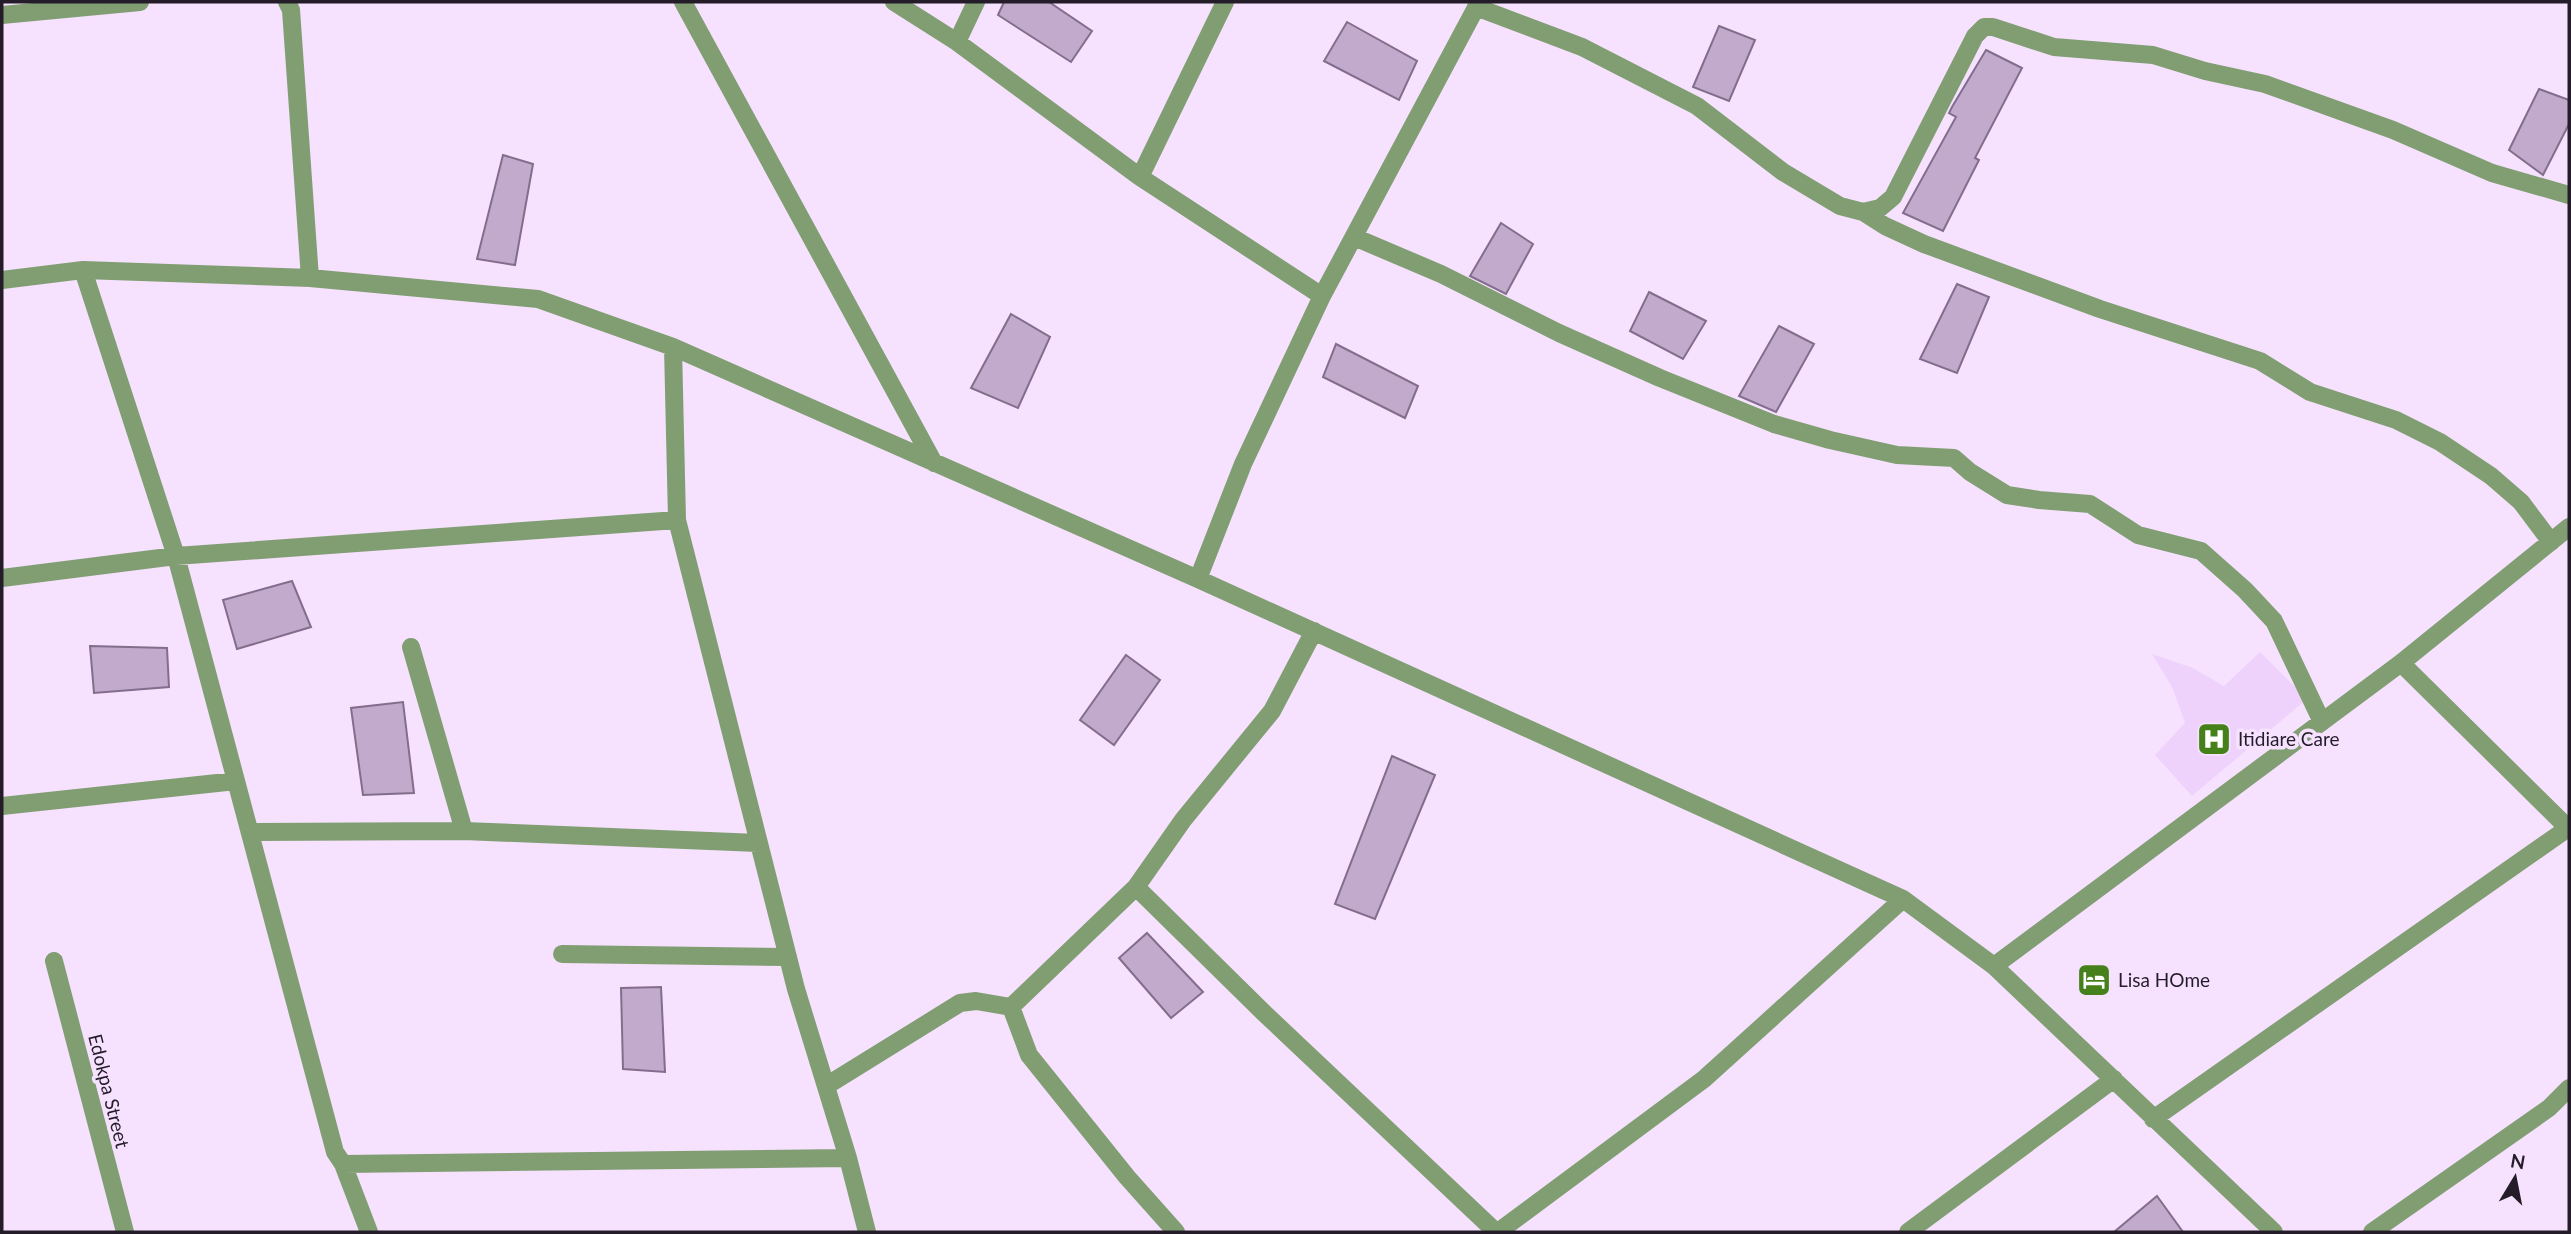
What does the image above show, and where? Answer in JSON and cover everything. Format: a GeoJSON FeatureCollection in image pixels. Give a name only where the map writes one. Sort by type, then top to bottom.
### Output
{"type":"FeatureCollection","features":[{"type":"Feature","properties":{"kind":"street"},"geometry":{"type":"LineString","coordinates":[[2,15],[139,2]]}},
{"type":"Feature","properties":{"kind":"street"},"geometry":{"type":"LineString","coordinates":[[287,2],[291,10],[310,278]]}},
{"type":"Feature","properties":{"kind":"street"},"geometry":{"type":"LineString","coordinates":[[683,2],[934,463]]}},
{"type":"Feature","properties":{"kind":"street"},"geometry":{"type":"LineString","coordinates":[[894,2],[957,42],[1140,177],[1322,296]]}},
{"type":"Feature","properties":{"kind":"street"},"geometry":{"type":"LineString","coordinates":[[957,42],[976,2]]}},
{"type":"Feature","properties":{"kind":"street"},"geometry":{"type":"LineString","coordinates":[[1140,177],[1225,2]]}},
{"type":"Feature","properties":{"kind":"street"},"geometry":{"type":"LineString","coordinates":[[1198,579],[1243,464],[1322,296],[1478,4],[1582,47],[1697,106],[1783,172],[1840,206],[1863,212],[1885,226],[1924,244],[2100,309],[2260,361],[2310,392],[2396,420],[2440,442],[2491,476],[2521,502],[2551,542]]}},
{"type":"Feature","properties":{"kind":"street"},"geometry":{"type":"LineString","coordinates":[[1863,212],[1880,208],[1894,197],[1975,36],[1984,27],[1993,27],[2054,47],[2153,55],[2205,71],[2265,84],[2393,130],[2492,173],[2569,195]]}},
{"type":"Feature","properties":{"kind":"street"},"geometry":{"type":"LineString","coordinates":[[1354,237],[1441,274],[1634,366],[1774,424],[1897,455],[1954,458],[1970,472],[2007,495],[2090,504],[2138,535],[2201,551],[2245,590],[2274,621],[2322,722]]}},
{"type":"Feature","properties":{"kind":"street"},"geometry":{"type":"LineString","coordinates":[[83,270],[176,556],[335,1152],[343,1164],[369,1232]]}},
{"type":"Feature","properties":{"kind":"street"},"geometry":{"type":"LineString","coordinates":[[2,280],[83,270],[310,278],[538,299],[673,347],[1314,631],[1903,900],[1994,966],[2274,1232]]}},
{"type":"Feature","properties":{"kind":"street"},"geometry":{"type":"LineString","coordinates":[[673,347],[677,520],[788,957],[848,1158],[867,1232]]}},
{"type":"Feature","properties":{"kind":"street"},"geometry":{"type":"LineString","coordinates":[[2,578],[176,556],[677,520]]}},
{"type":"Feature","properties":{"kind":"street"},"geometry":{"type":"LineString","coordinates":[[1994,966],[2401,663],[2569,527]]}},
{"type":"Feature","properties":{"kind":"street"},"geometry":{"type":"LineString","coordinates":[[1011,1007],[1136,887],[1183,820],[1272,711],[1314,631]]}},
{"type":"Feature","properties":{"kind":"street"},"geometry":{"type":"LineString","coordinates":[[411,647],[464,831]]}},
{"type":"Feature","properties":{"kind":"street"},"geometry":{"type":"LineString","coordinates":[[2153,1119],[2568,828],[2401,663]]}},
{"type":"Feature","properties":{"kind":"street"},"geometry":{"type":"LineString","coordinates":[[2,806],[236,781]]}},
{"type":"Feature","properties":{"kind":"street"},"geometry":{"type":"LineString","coordinates":[[251,832],[464,831],[758,843]]}},
{"type":"Feature","properties":{"kind":"street"},"geometry":{"type":"LineString","coordinates":[[1136,887],[1263,1012],[1497,1232],[1704,1079],[1903,900]]}},
{"type":"Feature","properties":{"kind":"street"},"geometry":{"type":"LineString","coordinates":[[562,954],[788,957]]}},
{"type":"Feature","properties":{"kind":"street","name":"Edokpa Street"},"geometry":{"type":"LineString","coordinates":[[54,961],[125,1232]]}},
{"type":"Feature","properties":{"kind":"street"},"geometry":{"type":"LineString","coordinates":[[826,1086],[960,1003],[975,1001],[1011,1007]]}},
{"type":"Feature","properties":{"kind":"street"},"geometry":{"type":"LineString","coordinates":[[1011,1007],[1029,1055],[1127,1177],[1176,1232]]}},
{"type":"Feature","properties":{"kind":"street"},"geometry":{"type":"LineString","coordinates":[[1908,1232],[2114,1079]]}},
{"type":"Feature","properties":{"kind":"street"},"geometry":{"type":"LineString","coordinates":[[2372,1232],[2549,1108],[2569,1088]]}},
{"type":"Feature","properties":{"kind":"street"},"geometry":{"type":"LineString","coordinates":[[343,1164],[848,1158]]}},
{"type":"Feature","properties":{"kind":"shaded area","name":"Itidiare Care"},"geometry":{"type":"Polygon","coordinates":[[[2260,652],[2307,699],[2192,796],[2155,755],[2185,723],[2172,687],[2152,654],[2193,668],[2224,686],[2260,652]]]}},
{"type":"Feature","properties":{"kind":"building"},"geometry":{"type":"Polygon","coordinates":[[[1004,2],[1049,2],[1092,31],[1071,62],[998,15],[1004,2]]]}},
{"type":"Feature","properties":{"kind":"building"},"geometry":{"type":"Polygon","coordinates":[[[1347,22],[1417,61],[1399,100],[1324,61],[1347,22]]]}},
{"type":"Feature","properties":{"kind":"building"},"geometry":{"type":"Polygon","coordinates":[[[1719,26],[1755,40],[1729,101],[1693,87],[1719,26]]]}},
{"type":"Feature","properties":{"kind":"building"},"geometry":{"type":"Polygon","coordinates":[[[1986,50],[2022,68],[1975,158],[1979,160],[1943,231],[1903,213],[1956,117],[1949,113],[1952,107],[1986,50]]]}},
{"type":"Feature","properties":{"kind":"building"},"geometry":{"type":"Polygon","coordinates":[[[2539,89],[2569,100],[2569,124],[2543,175],[2509,150],[2539,89]]]}},
{"type":"Feature","properties":{"kind":"building"},"geometry":{"type":"Polygon","coordinates":[[[503,155],[533,164],[515,265],[477,259],[503,155]]]}},
{"type":"Feature","properties":{"kind":"building"},"geometry":{"type":"Polygon","coordinates":[[[1501,223],[1533,244],[1506,294],[1470,276],[1501,223]]]}},
{"type":"Feature","properties":{"kind":"building"},"geometry":{"type":"Polygon","coordinates":[[[1957,284],[1989,297],[1957,373],[1920,359],[1957,284]]]}},
{"type":"Feature","properties":{"kind":"building"},"geometry":{"type":"Polygon","coordinates":[[[1649,292],[1706,321],[1683,359],[1630,331],[1649,292]]]}},
{"type":"Feature","properties":{"kind":"building"},"geometry":{"type":"Polygon","coordinates":[[[1011,314],[1050,337],[1018,408],[971,388],[1011,314]]]}},
{"type":"Feature","properties":{"kind":"building"},"geometry":{"type":"Polygon","coordinates":[[[1779,326],[1814,344],[1776,412],[1739,396],[1779,326]]]}},
{"type":"Feature","properties":{"kind":"building"},"geometry":{"type":"Polygon","coordinates":[[[1336,344],[1418,386],[1405,418],[1323,377],[1336,344]]]}},
{"type":"Feature","properties":{"kind":"building"},"geometry":{"type":"Polygon","coordinates":[[[292,581],[311,627],[237,649],[223,600],[292,581]]]}},
{"type":"Feature","properties":{"kind":"building"},"geometry":{"type":"Polygon","coordinates":[[[90,646],[167,648],[169,687],[94,693],[90,646]]]}},
{"type":"Feature","properties":{"kind":"building"},"geometry":{"type":"Polygon","coordinates":[[[1126,655],[1160,680],[1114,745],[1080,720],[1126,655]]]}},
{"type":"Feature","properties":{"kind":"building"},"geometry":{"type":"Polygon","coordinates":[[[403,702],[414,793],[363,795],[351,708],[403,702]]]}},
{"type":"Feature","properties":{"kind":"building"},"geometry":{"type":"Polygon","coordinates":[[[1392,756],[1435,775],[1375,919],[1335,904],[1392,756]]]}},
{"type":"Feature","properties":{"kind":"building"},"geometry":{"type":"Polygon","coordinates":[[[1147,933],[1203,992],[1171,1018],[1119,958],[1147,933]]]}},
{"type":"Feature","properties":{"kind":"building"},"geometry":{"type":"Polygon","coordinates":[[[661,987],[665,1072],[623,1069],[621,988],[661,987]]]}},
{"type":"Feature","properties":{"kind":"building"},"geometry":{"type":"Polygon","coordinates":[[[2157,1196],[2183,1232],[2114,1232],[2157,1196]]]}},
{"type":"Feature","properties":{"kind":"place","name":"Itidiare Care"},"geometry":{"type":"Point","coordinates":[2214,739]}},
{"type":"Feature","properties":{"kind":"place","name":"Lisa HOme"},"geometry":{"type":"Point","coordinates":[2094,980]}}]}
